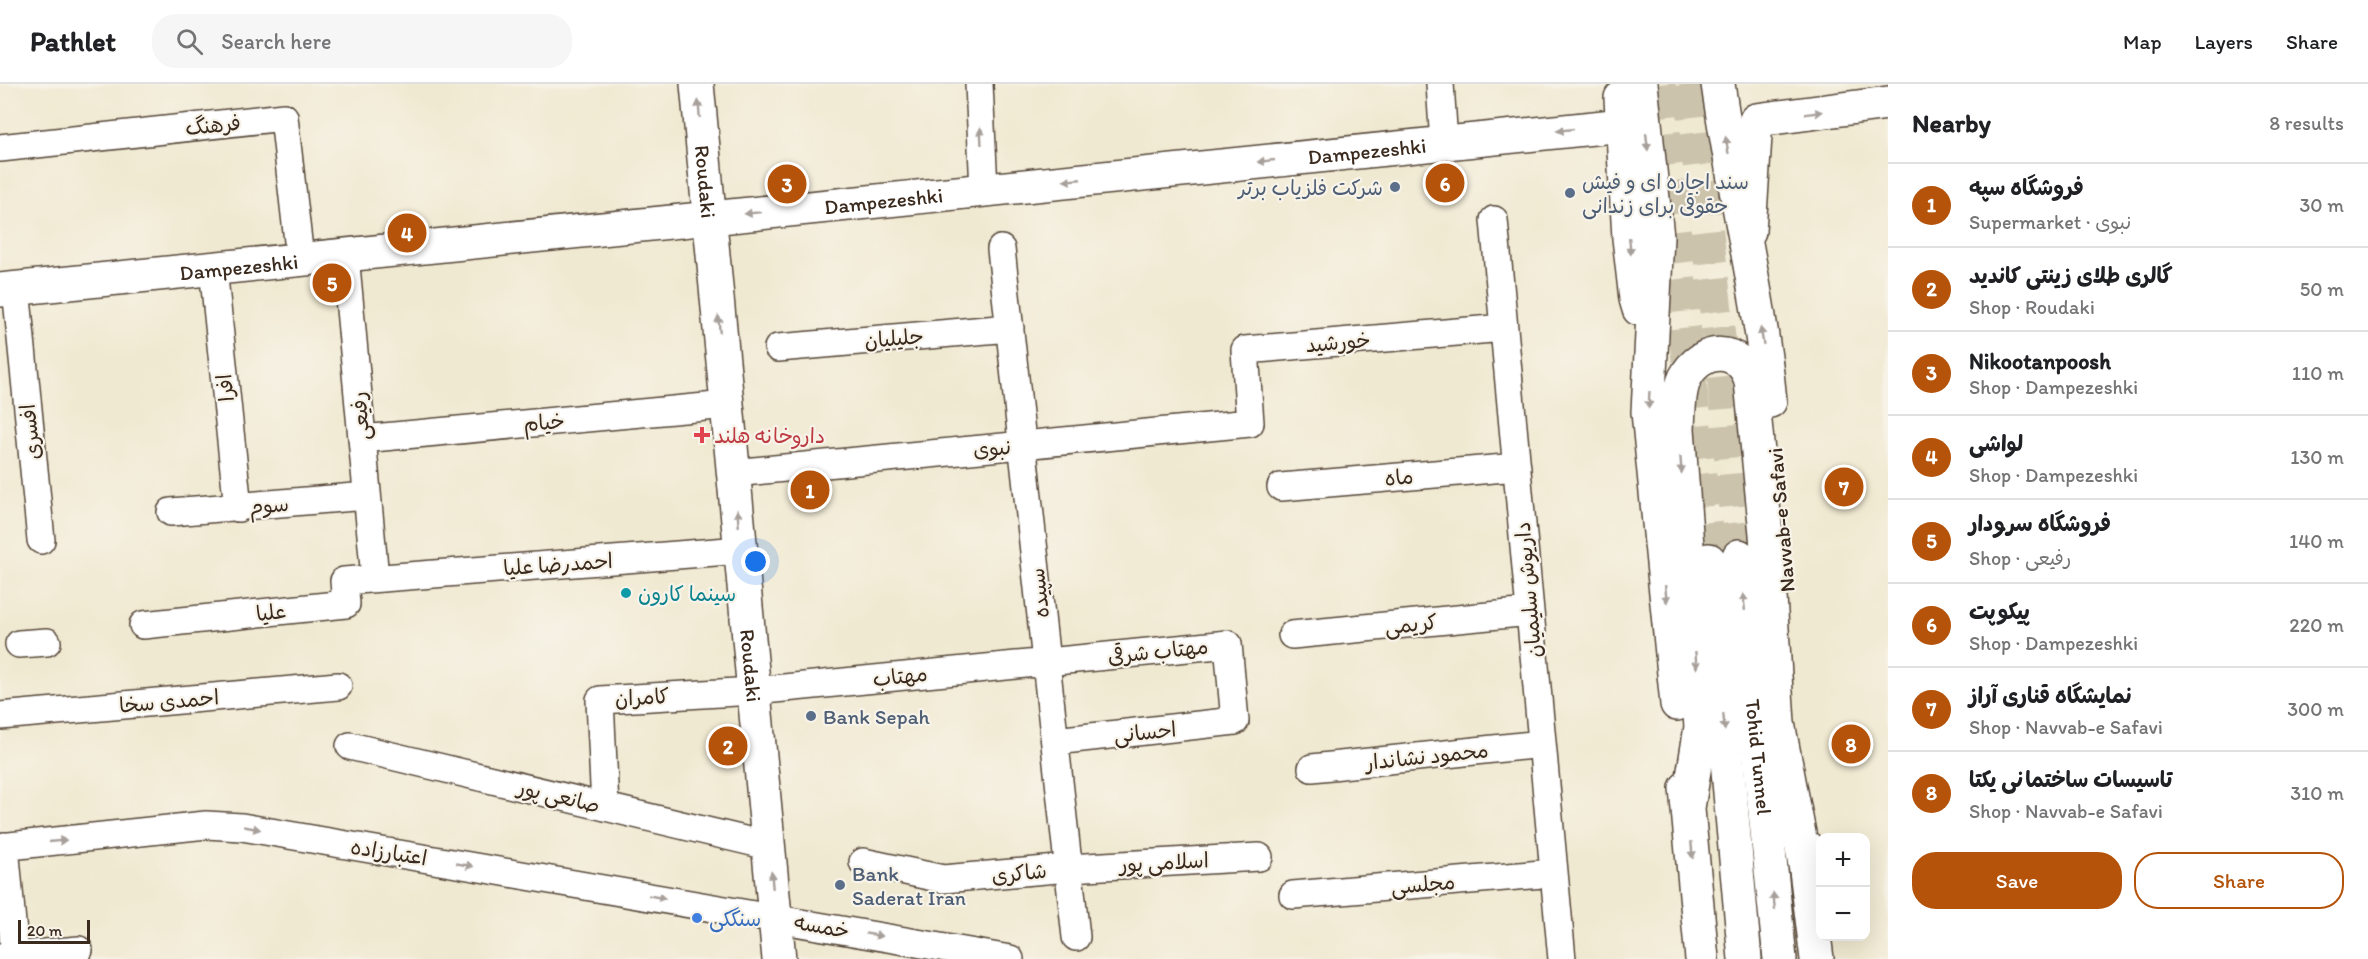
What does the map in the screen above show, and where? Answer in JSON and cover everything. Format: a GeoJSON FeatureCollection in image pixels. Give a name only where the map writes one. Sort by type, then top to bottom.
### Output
{"type":"FeatureCollection","features":[{"type":"Feature","properties":{"kind":"main road","name":"Roudaki"},"geometry":{"type":"LineString","coordinates":[[697,84],[779,959]]}},
{"type":"Feature","properties":{"kind":"main road"},"geometry":{"type":"LineString","coordinates":[[1620,84],[1629,238],[1636,299],[1651,351]]}},
{"type":"Feature","properties":{"kind":"main road"},"geometry":{"type":"LineString","coordinates":[[1641,84],[1657,237],[1648,412],[1702,959]]}},
{"type":"Feature","properties":{"kind":"main road","name":"Navvab-e Safavi"},"geometry":{"type":"LineString","coordinates":[[1718,84],[1726,144],[1766,359],[1805,788],[1806,870],[1816,959]]}},
{"type":"Feature","properties":{"kind":"main road"},"geometry":{"type":"LineString","coordinates":[[1748,255],[1756,120],[1888,103]]}},
{"type":"Feature","properties":{"kind":"main road","name":"Dampezeshki"},"geometry":{"type":"LineString","coordinates":[[8,289],[503,241],[984,189],[1623,125]]}},
{"type":"Feature","properties":{"kind":"main road"},"geometry":{"type":"LineString","coordinates":[[1688,808],[1701,727],[1678,429],[1679,404],[1685,378],[1694,365],[1708,355],[1715,354],[1732,357],[1739,361],[1749,373],[1751,381],[1766,534],[1778,723],[1806,870]]}},
{"type":"Feature","properties":{"kind":"main road","name":"Tohid Tunnel"},"geometry":{"type":"LineString","coordinates":[[1745,959],[1724,558],[1780,959]]}},
{"type":"Feature","properties":{"kind":"street"},"geometry":{"type":"LineString","coordinates":[[979,84],[984,189]]}},
{"type":"Feature","properties":{"kind":"street"},"geometry":{"type":"LineString","coordinates":[[1440,84],[1444,142]]}},
{"type":"Feature","properties":{"kind":"street","name":"فرهنگ"},"geometry":{"type":"LineString","coordinates":[[0,148],[284,117],[300,259]]}},
{"type":"Feature","properties":{"kind":"street","name":"داریوش سلیمیان"},"geometry":{"type":"LineString","coordinates":[[1494,220],[1562,959]]}},
{"type":"Feature","properties":{"kind":"street","name":"سپیده"},"geometry":{"type":"LineString","coordinates":[[1001,249],[1076,937]]}},
{"type":"Feature","properties":{"kind":"street","name":"رفیعی"},"geometry":{"type":"LineString","coordinates":[[345,255],[375,578]]}},
{"type":"Feature","properties":{"kind":"street","name":"افرا"},"geometry":{"type":"LineString","coordinates":[[213,268],[237,508]]}},
{"type":"Feature","properties":{"kind":"street","name":"افسری"},"geometry":{"type":"LineString","coordinates":[[8,289],[41,540]]}},
{"type":"Feature","properties":{"kind":"street","name":"جلیلیان"},"geometry":{"type":"LineString","coordinates":[[778,348],[1010,328]]}},
{"type":"Feature","properties":{"kind":"street","name":"خورشید"},"geometry":{"type":"LineString","coordinates":[[1250,423],[1245,350],[1504,328]]}},
{"type":"Feature","properties":{"kind":"street","name":"خیام"},"geometry":{"type":"LineString","coordinates":[[362,439],[727,405]]}},
{"type":"Feature","properties":{"kind":"street","name":"نبوی"},"geometry":{"type":"LineString","coordinates":[[734,473],[1250,423]]}},
{"type":"Feature","properties":{"kind":"street","name":"ماه"},"geometry":{"type":"LineString","coordinates":[[1281,487],[1517,467]]}},
{"type":"Feature","properties":{"kind":"street","name":"سوم"},"geometry":{"type":"LineString","coordinates":[[171,513],[367,496]]}},
{"type":"Feature","properties":{"kind":"street","name":"احمدرضا علیا"},"geometry":{"type":"LineString","coordinates":[[375,578],[741,550]]}},
{"type":"Feature","properties":{"kind":"street","name":"علیا"},"geometry":{"type":"LineString","coordinates":[[142,625],[346,604],[344,581],[375,578]]}},
{"type":"Feature","properties":{"kind":"street","name":"کریمی"},"geometry":{"type":"LineString","coordinates":[[1292,635],[1530,612]]}},
{"type":"Feature","properties":{"kind":"street"},"geometry":{"type":"LineString","coordinates":[[19,644],[47,642]]}},
{"type":"Feature","properties":{"kind":"street","name":"مهتاب شرقی"},"geometry":{"type":"LineString","coordinates":[[1046,662],[1228,644],[1235,721]]}},
{"type":"Feature","properties":{"kind":"street","name":"مهتاب"},"geometry":{"type":"LineString","coordinates":[[754,691],[1046,662]]}},
{"type":"Feature","properties":{"kind":"street","name":"احمدی سخا"},"geometry":{"type":"LineString","coordinates":[[0,716],[338,686]]}},
{"type":"Feature","properties":{"kind":"street","name":"کامران"},"geometry":{"type":"LineString","coordinates":[[605,807],[600,700],[754,691]]}},
{"type":"Feature","properties":{"kind":"street","name":"احسانی"},"geometry":{"type":"LineString","coordinates":[[1055,741],[1235,721]]}},
{"type":"Feature","properties":{"kind":"street","name":"محمود نشاندار"},"geometry":{"type":"LineString","coordinates":[[1312,768],[1542,744]]}},
{"type":"Feature","properties":{"kind":"street","name":"صانعی پور"},"geometry":{"type":"LineString","coordinates":[[350,747],[769,846]]}},
{"type":"Feature","properties":{"kind":"street","name":"اعتبارزاده"},"geometry":{"type":"LineString","coordinates":[[2,846],[206,825],[233,826],[775,918]]}},
{"type":"Feature","properties":{"kind":"street"},"geometry":{"type":"LineString","coordinates":[[2,846],[8,956],[79,950]]}},
{"type":"Feature","properties":{"kind":"street","name":"اسلامی پور"},"geometry":{"type":"LineString","coordinates":[[1069,868],[1259,856]]}},
{"type":"Feature","properties":{"kind":"street","name":"شاکری"},"geometry":{"type":"LineString","coordinates":[[863,862],[942,879],[1069,868]]}},
{"type":"Feature","properties":{"kind":"street","name":"مجلسی"},"geometry":{"type":"LineString","coordinates":[[1293,895],[1554,873]]}},
{"type":"Feature","properties":{"kind":"street","name":"خمسه"},"geometry":{"type":"LineString","coordinates":[[775,918],[1010,959]]}},
{"type":"Feature","properties":{"kind":"tunnel"},"geometry":{"type":"LineString","coordinates":[[1659,84],[1709,560]]}},
{"type":"Feature","properties":{"kind":"tunnel"},"geometry":{"type":"LineString","coordinates":[[1690,84],[1724,381],[1739,556]]}},
{"type":"Feature","properties":{"kind":"place","name":"پیکوپت"},"geometry":{"type":"Point","coordinates":[1445,183]}},
{"type":"Feature","properties":{"kind":"place","name":"Nikootanpoosh"},"geometry":{"type":"Point","coordinates":[787,184]}},
{"type":"Feature","properties":{"kind":"place","name":"شرکت فلزیاب برتر"},"geometry":{"type":"Point","coordinates":[1395,187]}},
{"type":"Feature","properties":{"kind":"place","name":"سند اجاره ای و فیش حقوقی برای زندانی"},"geometry":{"type":"Point","coordinates":[1570,193]}},
{"type":"Feature","properties":{"kind":"place","name":"لواشی"},"geometry":{"type":"Point","coordinates":[407,233]}},
{"type":"Feature","properties":{"kind":"place","name":"فروشگاه سرودار"},"geometry":{"type":"Point","coordinates":[332,283]}},
{"type":"Feature","properties":{"kind":"place","name":"داروخانه هلند"},"geometry":{"type":"Point","coordinates":[702,435]}},
{"type":"Feature","properties":{"kind":"place","name":"نمایشگاه قناری آراز"},"geometry":{"type":"Point","coordinates":[1844,487]}},
{"type":"Feature","properties":{"kind":"place","name":"فروشگاه سپه"},"geometry":{"type":"Point","coordinates":[810,490]}},
{"type":"Feature","properties":{"kind":"place","name":"سینما کارون"},"geometry":{"type":"Point","coordinates":[626,593]}},
{"type":"Feature","properties":{"kind":"place","name":"Bank Sepah"},"geometry":{"type":"Point","coordinates":[811,716]}},
{"type":"Feature","properties":{"kind":"place","name":"تاسیسات ساختمانی یکتا"},"geometry":{"type":"Point","coordinates":[1851,744]}},
{"type":"Feature","properties":{"kind":"place","name":"گالری طلای زینتی کاندید"},"geometry":{"type":"Point","coordinates":[728,746]}},
{"type":"Feature","properties":{"kind":"place","name":"Bank Saderat Iran"},"geometry":{"type":"Point","coordinates":[840,885]}},
{"type":"Feature","properties":{"kind":"place","name":"سنگکی"},"geometry":{"type":"Point","coordinates":[697,918]}}]}
